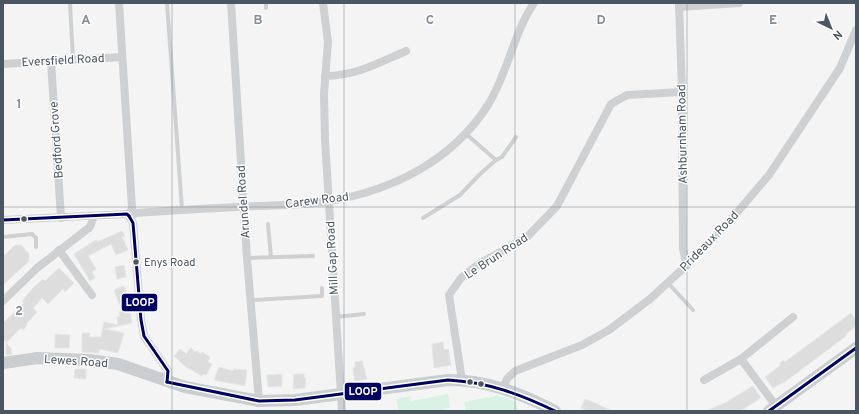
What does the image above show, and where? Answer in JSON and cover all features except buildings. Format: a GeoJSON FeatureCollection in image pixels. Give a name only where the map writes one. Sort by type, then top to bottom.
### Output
{"type":"FeatureCollection","features":[{"type":"Feature","properties":{"kind":"main road"},"geometry":{"type":"LineString","coordinates":[[775,409],[856,348]]}},
{"type":"Feature","properties":{"kind":"main road","name":"Lewes Road"},"geometry":{"type":"LineString","coordinates":[[3,363],[38,358],[90,360],[118,364],[168,382],[259,401],[295,400],[448,380],[462,380],[524,395],[555,411]]}},
{"type":"Feature","properties":{"kind":"street"},"geometry":{"type":"LineString","coordinates":[[119,3],[132,208],[130,216],[132,223],[140,320],[144,336],[168,371],[168,382]]}},
{"type":"Feature","properties":{"kind":"street","name":"Arundel Road"},"geometry":{"type":"LineString","coordinates":[[231,3],[247,258],[252,300],[259,401]]}},
{"type":"Feature","properties":{"kind":"street","name":"Mill Gap Road"},"geometry":{"type":"LineString","coordinates":[[323,3],[328,42],[325,76],[325,140],[342,411]]}},
{"type":"Feature","properties":{"kind":"street","name":"Carew Road"},"geometry":{"type":"LineString","coordinates":[[3,220],[127,214],[130,216],[136,213],[182,209],[328,201],[365,194],[395,183],[427,167],[450,149],[487,105],[498,85],[526,14],[534,3]]}},
{"type":"Feature","properties":{"kind":"street"},"geometry":{"type":"LineString","coordinates":[[679,5],[739,3]]}},
{"type":"Feature","properties":{"kind":"street","name":"Ashburnham Road"},"geometry":{"type":"LineString","coordinates":[[679,5],[682,92],[683,250],[687,265]]}},
{"type":"Feature","properties":{"kind":"street","name":"Prideaux Road"},"geometry":{"type":"LineString","coordinates":[[503,389],[507,379],[515,371],[582,345],[609,330],[650,299],[687,265],[728,223],[769,175],[840,68],[856,30]]}},
{"type":"Feature","properties":{"kind":"street"},"geometry":{"type":"LineString","coordinates":[[325,76],[339,76],[360,71],[406,50]]}},
{"type":"Feature","properties":{"kind":"street","name":"Eversfield Road"},"geometry":{"type":"LineString","coordinates":[[3,64],[122,57]]}},
{"type":"Feature","properties":{"kind":"street","name":"Bedford Grove"},"geometry":{"type":"LineString","coordinates":[[51,61],[61,218]]}},
{"type":"Feature","properties":{"kind":"street","name":"Le Brun Road"},"geometry":{"type":"LineString","coordinates":[[462,380],[449,295],[460,278],[479,264],[527,237],[557,206],[611,104],[627,95],[682,92]]}},
{"type":"Feature","properties":{"kind":"street"},"geometry":{"type":"LineString","coordinates":[[3,301],[59,250],[90,228],[94,216]]}},
{"type":"Feature","properties":{"kind":"street"},"geometry":{"type":"LineString","coordinates":[[59,250],[92,295]]}},
{"type":"Feature","properties":{"kind":"street"},"geometry":{"type":"LineString","coordinates":[[704,380],[740,359],[793,317]]}},
{"type":"Feature","properties":{"kind":"street"},"geometry":{"type":"LineString","coordinates":[[740,359],[775,409]]}},
{"type":"Feature","properties":{"kind":"lane"},"geometry":{"type":"LineString","coordinates":[[70,3],[74,60]]}},
{"type":"Feature","properties":{"kind":"lane"},"geometry":{"type":"LineString","coordinates":[[167,3],[182,209]]}},
{"type":"Feature","properties":{"kind":"lane"},"geometry":{"type":"LineString","coordinates":[[465,133],[496,160]]}},
{"type":"Feature","properties":{"kind":"lane"},"geometry":{"type":"LineString","coordinates":[[423,218],[460,196],[479,175],[496,160],[502,157],[516,138]]}},
{"type":"Feature","properties":{"kind":"lane"},"geometry":{"type":"LineString","coordinates":[[268,224],[271,257]]}},
{"type":"Feature","properties":{"kind":"lane"},"geometry":{"type":"LineString","coordinates":[[3,237],[32,234],[36,238],[36,247]]}},
{"type":"Feature","properties":{"kind":"lane"},"geometry":{"type":"LineString","coordinates":[[247,258],[314,256]]}},
{"type":"Feature","properties":{"kind":"lane"},"geometry":{"type":"LineString","coordinates":[[668,282],[693,310]]}},
{"type":"Feature","properties":{"kind":"lane"},"geometry":{"type":"LineString","coordinates":[[252,300],[322,296],[322,288]]}},
{"type":"Feature","properties":{"kind":"lane"},"geometry":{"type":"LineString","coordinates":[[336,317],[364,314]]}},
{"type":"Feature","properties":{"kind":"green space"},"geometry":{"type":"Polygon","coordinates":[[[448,394],[450,408],[443,409],[443,411],[399,411],[396,399],[410,396],[411,401],[448,394]]]}},
{"type":"Feature","properties":{"kind":"green space"},"geometry":{"type":"Polygon","coordinates":[[[495,395],[516,401],[518,411],[466,411],[464,402],[495,395]]]}},
{"type":"Feature","properties":{"kind":"transit line","name":"LOOP"},"geometry":{"type":"LineString","coordinates":[[3,220],[127,214],[129,216]]}},
{"type":"Feature","properties":{"kind":"transit line","name":"LOOP"},"geometry":{"type":"LineString","coordinates":[[129,216],[133,223],[141,320],[144,336],[168,371],[167,382]]}},
{"type":"Feature","properties":{"kind":"transit line","name":"LOOP"},"geometry":{"type":"LineString","coordinates":[[769,411],[856,348]]}},
{"type":"Feature","properties":{"kind":"transit line","name":"LOOP"},"geometry":{"type":"LineString","coordinates":[[167,382],[259,401],[295,400],[448,380],[462,381],[490,386],[516,394],[555,411]]}},
{"type":"Feature","properties":{"kind":"place","name":"Enys Road"},"geometry":{"type":"Point","coordinates":[136,262]}}]}
